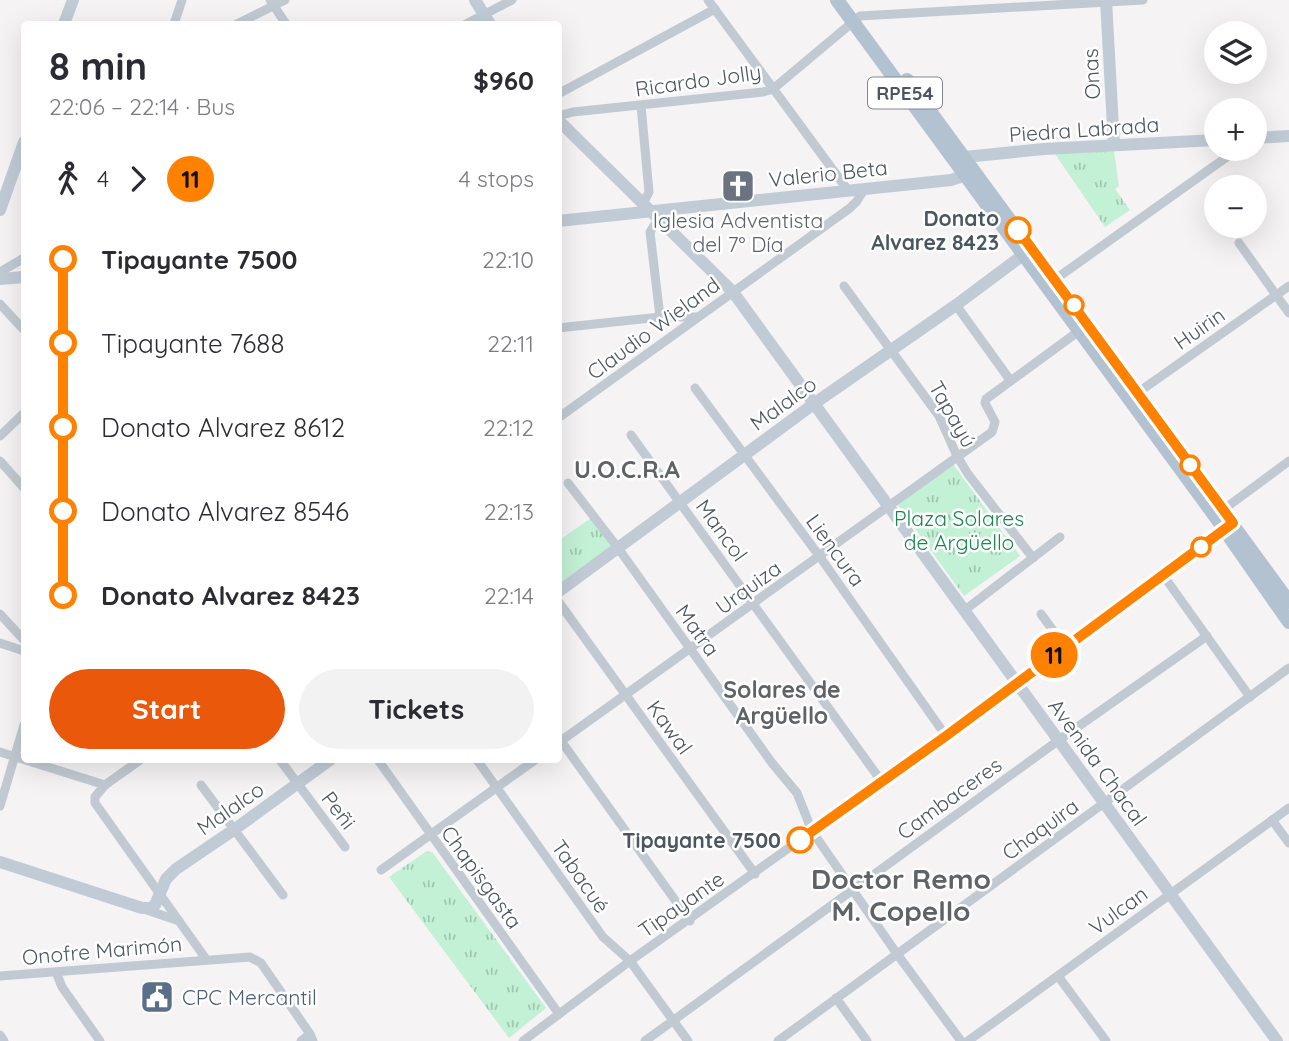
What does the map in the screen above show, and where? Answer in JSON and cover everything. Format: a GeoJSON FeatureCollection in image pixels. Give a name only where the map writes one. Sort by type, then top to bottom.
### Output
{"type":"FeatureCollection","features":[{"type":"Feature","properties":{"kind":"main road"},"geometry":{"type":"LineString","coordinates":[[65,21],[73,0]]}},
{"type":"Feature","properties":{"kind":"main road"},"geometry":{"type":"LineString","coordinates":[[475,0],[487,20]]}},
{"type":"Feature","properties":{"kind":"main road","name":"RPE54"},"geometry":{"type":"LineString","coordinates":[[837,0],[856,18],[1219,513],[1289,622]]}},
{"type":"Feature","properties":{"kind":"main road","name":"RPE54"},"geometry":{"type":"LineString","coordinates":[[848,0],[856,18]]}},
{"type":"Feature","properties":{"kind":"main road","name":"Onas"},"geometry":{"type":"LineString","coordinates":[[1106,1],[1114,145]]}},
{"type":"Feature","properties":{"kind":"main road","name":"Avenida Chacal"},"geometry":{"type":"LineString","coordinates":[[562,122],[733,292],[1277,1041]]}},
{"type":"Feature","properties":{"kind":"main road"},"geometry":{"type":"LineString","coordinates":[[1267,137],[1289,136]]}},
{"type":"Feature","properties":{"kind":"main road","name":"Piedra Labrada"},"geometry":{"type":"LineString","coordinates":[[965,166],[1044,149],[1204,141]]}},
{"type":"Feature","properties":{"kind":"main road"},"geometry":{"type":"LineString","coordinates":[[0,210],[21,150]]}},
{"type":"Feature","properties":{"kind":"main road","name":"Valerio Beta"},"geometry":{"type":"LineString","coordinates":[[562,221],[951,180],[965,166]]}},
{"type":"Feature","properties":{"kind":"main road","name":"Malalco"},"geometry":{"type":"LineString","coordinates":[[562,589],[814,403],[956,305],[1027,251]]}},
{"type":"Feature","properties":{"kind":"main road"},"geometry":{"type":"LineString","coordinates":[[0,279],[21,277]]}},
{"type":"Feature","properties":{"kind":"main road","name":"RPE54"},"geometry":{"type":"LineString","coordinates":[[1050,282],[1079,331],[1133,396]]}},
{"type":"Feature","properties":{"kind":"main road","name":"RPE54"},"geometry":{"type":"LineString","coordinates":[[1228,526],[1289,602]]}},
{"type":"Feature","properties":{"kind":"main road","name":"Malalco"},"geometry":{"type":"LineString","coordinates":[[142,908],[155,905],[166,879],[176,869],[326,763]]}},
{"type":"Feature","properties":{"kind":"main road"},"geometry":{"type":"LineString","coordinates":[[0,862],[142,908]]}},
{"type":"Feature","properties":{"kind":"street"},"geometry":{"type":"LineString","coordinates":[[175,21],[182,0]]}},
{"type":"Feature","properties":{"kind":"street"},"geometry":{"type":"LineString","coordinates":[[242,21],[273,2],[285,0]]}},
{"type":"Feature","properties":{"kind":"street"},"geometry":{"type":"LineString","coordinates":[[487,20],[512,0]]}},
{"type":"Feature","properties":{"kind":"street"},"geometry":{"type":"LineString","coordinates":[[708,0],[847,190]]}},
{"type":"Feature","properties":{"kind":"street"},"geometry":{"type":"LineString","coordinates":[[856,18],[1008,4],[1143,0]]}},
{"type":"Feature","properties":{"kind":"street"},"geometry":{"type":"LineString","coordinates":[[273,2],[284,21]]}},
{"type":"Feature","properties":{"kind":"street"},"geometry":{"type":"LineString","coordinates":[[562,92],[715,9]]}},
{"type":"Feature","properties":{"kind":"street","name":"Ricardo Jolly"},"geometry":{"type":"LineString","coordinates":[[562,117],[573,113],[773,89],[856,18]]}},
{"type":"Feature","properties":{"kind":"street"},"geometry":{"type":"LineString","coordinates":[[641,106],[650,232],[660,317]]}},
{"type":"Feature","properties":{"kind":"street"},"geometry":{"type":"LineString","coordinates":[[1050,282],[1221,161]]}},
{"type":"Feature","properties":{"kind":"street","name":"Claudio Wieland"},"geometry":{"type":"LineString","coordinates":[[562,415],[850,208],[865,188]]}},
{"type":"Feature","properties":{"kind":"street"},"geometry":{"type":"LineString","coordinates":[[1239,243],[1289,313]]}},
{"type":"Feature","properties":{"kind":"street"},"geometry":{"type":"LineString","coordinates":[[0,272],[21,260]]}},
{"type":"Feature","properties":{"kind":"street","name":"Tapayú"},"geometry":{"type":"LineString","coordinates":[[844,286],[939,416],[957,456],[1033,558]]}},
{"type":"Feature","properties":{"kind":"street","name":"Huirin"},"geometry":{"type":"LineString","coordinates":[[1133,396],[1289,286]]}},
{"type":"Feature","properties":{"kind":"street"},"geometry":{"type":"LineString","coordinates":[[0,304],[21,327]]}},
{"type":"Feature","properties":{"kind":"street"},"geometry":{"type":"LineString","coordinates":[[956,305],[1010,380],[1079,331]]}},
{"type":"Feature","properties":{"kind":"street"},"geometry":{"type":"LineString","coordinates":[[562,328],[660,317],[696,317]]}},
{"type":"Feature","properties":{"kind":"street","name":"Urquiza"},"geometry":{"type":"LineString","coordinates":[[562,738],[820,557],[994,429],[995,422],[985,404],[986,399],[1010,380]]}},
{"type":"Feature","properties":{"kind":"street","name":"Liencura"},"geometry":{"type":"LineString","coordinates":[[695,388],[820,557],[946,736]]}},
{"type":"Feature","properties":{"kind":"street"},"geometry":{"type":"LineString","coordinates":[[0,436],[21,416]]}},
{"type":"Feature","properties":{"kind":"street","name":"Mancol"},"geometry":{"type":"LineString","coordinates":[[631,435],[882,782]]}},
{"type":"Feature","properties":{"kind":"street"},"geometry":{"type":"LineString","coordinates":[[0,461],[21,485]]}},
{"type":"Feature","properties":{"kind":"street"},"geometry":{"type":"LineString","coordinates":[[1219,513],[1289,461]]}},
{"type":"Feature","properties":{"kind":"street","name":"Matra"},"geometry":{"type":"LineString","coordinates":[[568,483],[618,548],[772,763],[797,793],[813,831],[897,954],[961,1041]]}},
{"type":"Feature","properties":{"kind":"street","name":"Tipayante"},"geometry":{"type":"LineString","coordinates":[[523,1041],[630,961],[690,921],[946,736],[1228,526]]}},
{"type":"Feature","properties":{"kind":"street"},"geometry":{"type":"LineString","coordinates":[[965,610],[1060,537]]}},
{"type":"Feature","properties":{"kind":"street"},"geometry":{"type":"LineString","coordinates":[[1163,575],[1250,697]]}},
{"type":"Feature","properties":{"kind":"street","name":"Kawal"},"geometry":{"type":"LineString","coordinates":[[562,607],[755,874]]}},
{"type":"Feature","properties":{"kind":"street"},"geometry":{"type":"LineString","coordinates":[[0,614],[21,637]]}},
{"type":"Feature","properties":{"kind":"street"},"geometry":{"type":"LineString","coordinates":[[1041,614],[1065,647]]}},
{"type":"Feature","properties":{"kind":"street","name":"Cambaceres"},"geometry":{"type":"LineString","coordinates":[[645,1041],[1059,740],[1207,636]]}},
{"type":"Feature","properties":{"kind":"street"},"geometry":{"type":"LineString","coordinates":[[0,643],[21,650]]}},
{"type":"Feature","properties":{"kind":"street","name":"Chaquira"},"geometry":{"type":"LineString","coordinates":[[778,1041],[1289,668]]}},
{"type":"Feature","properties":{"kind":"street"},"geometry":{"type":"LineString","coordinates":[[0,806],[21,736]]}},
{"type":"Feature","properties":{"kind":"street"},"geometry":{"type":"LineString","coordinates":[[562,744],[690,921]]}},
{"type":"Feature","properties":{"kind":"street"},"geometry":{"type":"LineString","coordinates":[[0,752],[21,759]]}},
{"type":"Feature","properties":{"kind":"street"},"geometry":{"type":"LineString","coordinates":[[34,763],[105,785]]}},
{"type":"Feature","properties":{"kind":"street"},"geometry":{"type":"LineString","coordinates":[[136,763],[105,785],[95,797],[99,810],[206,958]]}},
{"type":"Feature","properties":{"kind":"street","name":"Peñi"},"geometry":{"type":"LineString","coordinates":[[282,763],[345,847]]}},
{"type":"Feature","properties":{"kind":"street","name":"Chapisgasta"},"geometry":{"type":"LineString","coordinates":[[380,763],[559,1014]]}},
{"type":"Feature","properties":{"kind":"street","name":"Tabacué"},"geometry":{"type":"LineString","coordinates":[[479,763],[603,937],[630,961],[688,1041]]}},
{"type":"Feature","properties":{"kind":"street"},"geometry":{"type":"LineString","coordinates":[[381,870],[532,763]]}},
{"type":"Feature","properties":{"kind":"street"},"geometry":{"type":"LineString","coordinates":[[201,785],[283,895]]}},
{"type":"Feature","properties":{"kind":"street","name":"Vulcan"},"geometry":{"type":"LineString","coordinates":[[968,1041],[1289,808]]}},
{"type":"Feature","properties":{"kind":"street"},"geometry":{"type":"LineString","coordinates":[[1272,820],[1289,843]]}},
{"type":"Feature","properties":{"kind":"street"},"geometry":{"type":"LineString","coordinates":[[142,908],[179,921]]}},
{"type":"Feature","properties":{"kind":"street","name":"Onofre Marimón"},"geometry":{"type":"LineString","coordinates":[[0,976],[206,958],[250,957],[256,959],[311,1038]]}},
{"type":"Feature","properties":{"kind":"street"},"geometry":{"type":"LineString","coordinates":[[56,972],[62,987],[100,1041]]}},
{"type":"Feature","properties":{"kind":"street"},"geometry":{"type":"LineString","coordinates":[[1059,976],[1106,1041]]}},
{"type":"Feature","properties":{"kind":"street"},"geometry":{"type":"LineString","coordinates":[[836,998],[867,1041]]}},
{"type":"Feature","properties":{"kind":"street"},"geometry":{"type":"LineString","coordinates":[[0,1035],[4,1041]]}},
{"type":"Feature","properties":{"kind":"street"},"geometry":{"type":"LineString","coordinates":[[301,1041],[311,1038]]}},
{"type":"Feature","properties":{"kind":"green space"},"geometry":{"type":"Polygon","coordinates":[[[1114,151],[1119,186],[1115,189],[1130,210],[1105,227],[1055,154],[1114,151]]]}},
{"type":"Feature","properties":{"kind":"green space","name":"Plaza Solares de Argüello"},"geometry":{"type":"Polygon","coordinates":[[[953,464],[1020,556],[964,596],[897,504],[953,464]]]}},
{"type":"Feature","properties":{"kind":"green space"},"geometry":{"type":"Polygon","coordinates":[[[591,518],[611,547],[562,582],[562,538],[591,518]]]}},
{"type":"Feature","properties":{"kind":"green space"},"geometry":{"type":"Polygon","coordinates":[[[427,851],[433,853],[546,1008],[509,1038],[389,877],[427,851]]]}},
{"type":"Feature","properties":{"kind":"bus line","name":"11"},"geometry":{"type":"LineString","coordinates":[[800,840],[946,736],[1233,523],[1018,230]]}},
{"type":"Feature","properties":{"kind":"place","name":"Iglesia Adventista del 7° Día"},"geometry":{"type":"Point","coordinates":[738,186]}},
{"type":"Feature","properties":{"kind":"place","name":"Donato Alvarez 8423"},"geometry":{"type":"Point","coordinates":[1018,230]}},
{"type":"Feature","properties":{"kind":"place","name":"Tipayante 7500"},"geometry":{"type":"Point","coordinates":[800,840]}},
{"type":"Feature","properties":{"kind":"place","name":"CPC Mercantil"},"geometry":{"type":"Point","coordinates":[157,997]}},
{"type":"Feature","properties":{"kind":"district","name":"U.O.C.R.A"},"geometry":{"type":"Point","coordinates":[627,469]}},
{"type":"Feature","properties":{"kind":"district","name":"Solares de Argüello"},"geometry":{"type":"Point","coordinates":[782,702]}},
{"type":"Feature","properties":{"kind":"district","name":"Doctor Remo M. Copello"},"geometry":{"type":"Point","coordinates":[901,894]}}]}
